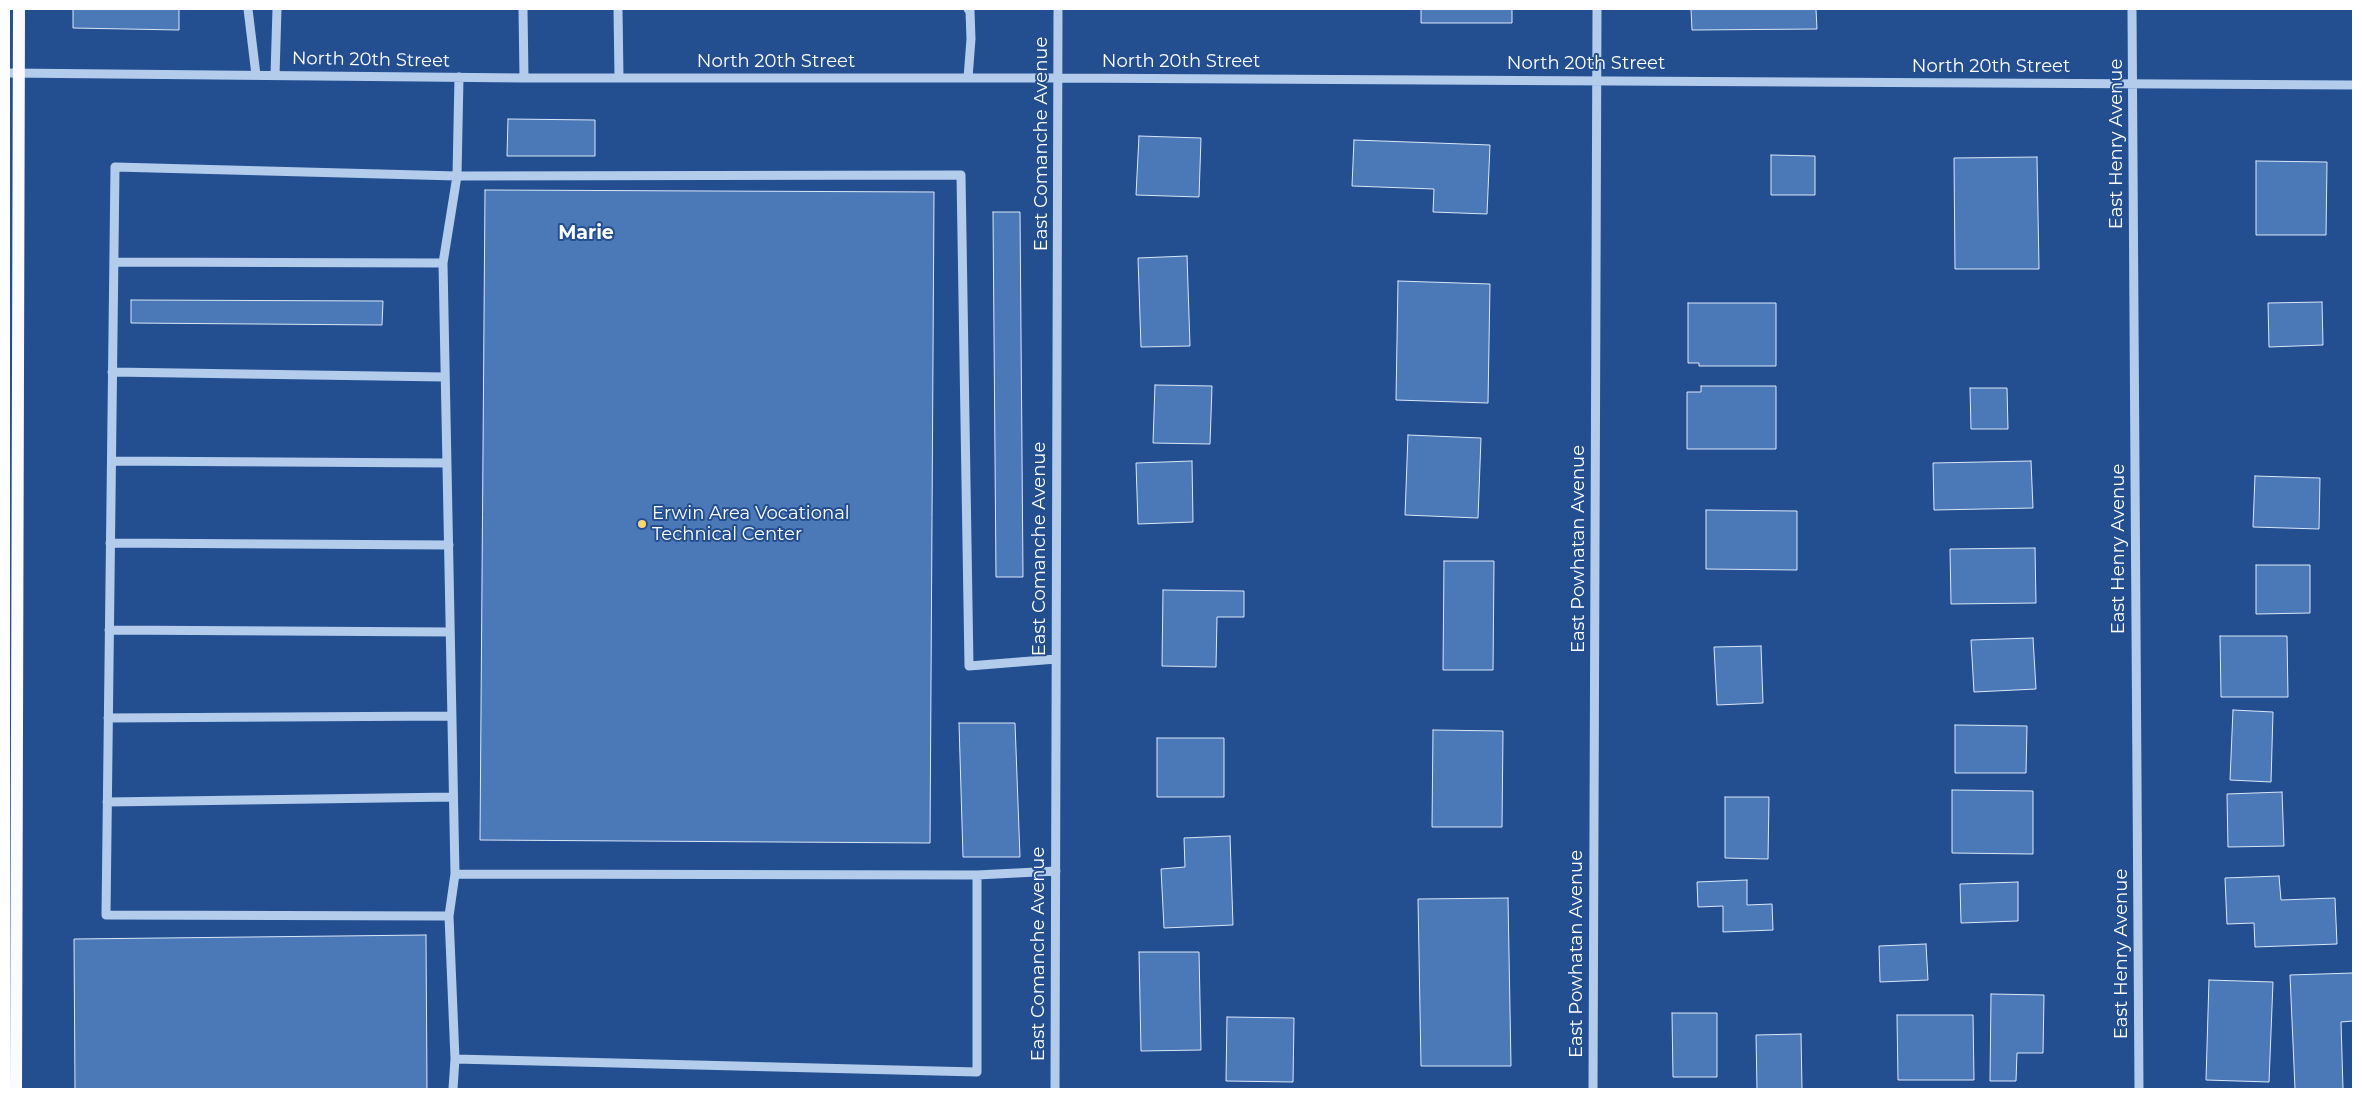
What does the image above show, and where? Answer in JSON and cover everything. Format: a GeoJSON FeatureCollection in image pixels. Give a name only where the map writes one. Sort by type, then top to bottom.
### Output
{"type":"FeatureCollection","features":[{"type":"Feature","properties":{"kind":"main road"},"geometry":{"type":"LineString","coordinates":[[16,1089],[14,73],[19,9]]}},
{"type":"Feature","properties":{"kind":"street"},"geometry":{"type":"LineString","coordinates":[[248,9],[256,75]]}},
{"type":"Feature","properties":{"kind":"street"},"geometry":{"type":"LineString","coordinates":[[275,75],[277,9]]}},
{"type":"Feature","properties":{"kind":"street"},"geometry":{"type":"LineString","coordinates":[[523,9],[524,78]]}},
{"type":"Feature","properties":{"kind":"street"},"geometry":{"type":"LineString","coordinates":[[618,9],[619,78]]}},
{"type":"Feature","properties":{"kind":"street"},"geometry":{"type":"LineString","coordinates":[[968,9],[970,11],[972,39],[968,78]]}},
{"type":"Feature","properties":{"kind":"street","name":"East Comanche Avenue"},"geometry":{"type":"LineString","coordinates":[[1055,1089],[1058,9]]}},
{"type":"Feature","properties":{"kind":"street","name":"East Powhatan Avenue"},"geometry":{"type":"LineString","coordinates":[[1593,1089],[1597,9]]}},
{"type":"Feature","properties":{"kind":"street","name":"East Henry Avenue"},"geometry":{"type":"LineString","coordinates":[[2132,9],[2140,1089]]}},
{"type":"Feature","properties":{"kind":"street","name":"North 20th Street"},"geometry":{"type":"LineString","coordinates":[[14,73],[524,78],[1598,80],[2353,85]]}},
{"type":"Feature","properties":{"kind":"street"},"geometry":{"type":"LineString","coordinates":[[453,1089],[455,1059],[449,916],[455,874],[443,263],[457,176],[459,77]]}},
{"type":"Feature","properties":{"kind":"street"},"geometry":{"type":"LineString","coordinates":[[449,916],[106,915],[115,168],[457,176],[961,175],[969,666],[1056,659]]}},
{"type":"Feature","properties":{"kind":"street"},"geometry":{"type":"LineString","coordinates":[[114,262],[443,263]]}},
{"type":"Feature","properties":{"kind":"street"},"geometry":{"type":"LineString","coordinates":[[112,372],[445,377]]}},
{"type":"Feature","properties":{"kind":"street"},"geometry":{"type":"LineString","coordinates":[[112,461],[447,464]]}},
{"type":"Feature","properties":{"kind":"street"},"geometry":{"type":"LineString","coordinates":[[110,543],[449,545]]}},
{"type":"Feature","properties":{"kind":"street"},"geometry":{"type":"LineString","coordinates":[[109,630],[450,632]]}},
{"type":"Feature","properties":{"kind":"street"},"geometry":{"type":"LineString","coordinates":[[108,718],[452,716]]}},
{"type":"Feature","properties":{"kind":"street"},"geometry":{"type":"LineString","coordinates":[[107,802],[453,797]]}},
{"type":"Feature","properties":{"kind":"street"},"geometry":{"type":"LineString","coordinates":[[455,874],[977,875],[1056,871]]}},
{"type":"Feature","properties":{"kind":"street"},"geometry":{"type":"LineString","coordinates":[[455,1059],[977,1072],[977,875]]}},
{"type":"Feature","properties":{"kind":"building"},"geometry":{"type":"Polygon","coordinates":[[[73,9],[179,9],[179,30],[73,28],[73,9]]]}},
{"type":"Feature","properties":{"kind":"building"},"geometry":{"type":"Polygon","coordinates":[[[1421,9],[1512,9],[1512,23],[1421,23],[1421,9]]]}},
{"type":"Feature","properties":{"kind":"building"},"geometry":{"type":"Polygon","coordinates":[[[1691,9],[1816,9],[1817,29],[1692,30],[1691,9]]]}},
{"type":"Feature","properties":{"kind":"building"},"geometry":{"type":"Polygon","coordinates":[[[508,119],[595,120],[595,156],[507,156],[508,119]]]}},
{"type":"Feature","properties":{"kind":"building"},"geometry":{"type":"Polygon","coordinates":[[[1139,136],[1201,138],[1199,197],[1136,195],[1139,136]]]}},
{"type":"Feature","properties":{"kind":"building"},"geometry":{"type":"Polygon","coordinates":[[[1354,140],[1490,145],[1487,214],[1433,212],[1434,189],[1352,186],[1354,140]]]}},
{"type":"Feature","properties":{"kind":"building"},"geometry":{"type":"Polygon","coordinates":[[[1771,155],[1815,156],[1815,195],[1771,195],[1771,155]]]}},
{"type":"Feature","properties":{"kind":"building"},"geometry":{"type":"Polygon","coordinates":[[[2037,157],[2039,269],[1955,269],[1954,158],[2037,157]]]}},
{"type":"Feature","properties":{"kind":"building"},"geometry":{"type":"Polygon","coordinates":[[[2256,161],[2327,162],[2326,235],[2256,235],[2256,161]]]}},
{"type":"Feature","properties":{"kind":"building"},"geometry":{"type":"Polygon","coordinates":[[[485,190],[934,192],[930,843],[480,840],[485,190]]]}},
{"type":"Feature","properties":{"kind":"building"},"geometry":{"type":"Polygon","coordinates":[[[993,212],[1020,212],[1023,577],[996,577],[993,212]]]}},
{"type":"Feature","properties":{"kind":"building"},"geometry":{"type":"Polygon","coordinates":[[[1187,256],[1190,346],[1141,347],[1138,258],[1187,256]]]}},
{"type":"Feature","properties":{"kind":"building"},"geometry":{"type":"Polygon","coordinates":[[[1398,281],[1490,284],[1488,403],[1396,400],[1398,281]]]}},
{"type":"Feature","properties":{"kind":"building"},"geometry":{"type":"Polygon","coordinates":[[[131,300],[383,301],[382,325],[131,323],[131,300]]]}},
{"type":"Feature","properties":{"kind":"building"},"geometry":{"type":"Polygon","coordinates":[[[2322,302],[2323,345],[2269,347],[2268,303],[2322,302]]]}},
{"type":"Feature","properties":{"kind":"building"},"geometry":{"type":"Polygon","coordinates":[[[1688,303],[1776,303],[1776,366],[1699,366],[1699,363],[1688,363],[1688,303]]]}},
{"type":"Feature","properties":{"kind":"building"},"geometry":{"type":"Polygon","coordinates":[[[1155,385],[1212,386],[1210,444],[1153,443],[1155,385]]]}},
{"type":"Feature","properties":{"kind":"building"},"geometry":{"type":"Polygon","coordinates":[[[1701,386],[1776,386],[1776,449],[1687,449],[1687,392],[1701,392],[1701,386]]]}},
{"type":"Feature","properties":{"kind":"building"},"geometry":{"type":"Polygon","coordinates":[[[1970,388],[2007,388],[2008,429],[1971,429],[1970,388]]]}},
{"type":"Feature","properties":{"kind":"building"},"geometry":{"type":"Polygon","coordinates":[[[1408,435],[1481,438],[1478,518],[1405,515],[1408,435]]]}},
{"type":"Feature","properties":{"kind":"building"},"geometry":{"type":"Polygon","coordinates":[[[1192,461],[1193,522],[1138,524],[1136,463],[1192,461]]]}},
{"type":"Feature","properties":{"kind":"building"},"geometry":{"type":"Polygon","coordinates":[[[2031,461],[2033,508],[1934,510],[1933,463],[2031,461]]]}},
{"type":"Feature","properties":{"kind":"building"},"geometry":{"type":"Polygon","coordinates":[[[2255,476],[2320,478],[2319,529],[2253,527],[2255,476]]]}},
{"type":"Feature","properties":{"kind":"building"},"geometry":{"type":"Polygon","coordinates":[[[1706,510],[1797,511],[1797,570],[1706,569],[1706,510]]]}},
{"type":"Feature","properties":{"kind":"building"},"geometry":{"type":"Polygon","coordinates":[[[2035,548],[2036,603],[1951,604],[1950,549],[2035,548]]]}},
{"type":"Feature","properties":{"kind":"building"},"geometry":{"type":"Polygon","coordinates":[[[1444,561],[1494,561],[1493,670],[1443,670],[1444,561]]]}},
{"type":"Feature","properties":{"kind":"building"},"geometry":{"type":"Polygon","coordinates":[[[2256,565],[2310,565],[2310,613],[2256,614],[2256,565]]]}},
{"type":"Feature","properties":{"kind":"building"},"geometry":{"type":"Polygon","coordinates":[[[1163,590],[1244,591],[1244,617],[1217,617],[1216,667],[1162,666],[1163,590]]]}},
{"type":"Feature","properties":{"kind":"building"},"geometry":{"type":"Polygon","coordinates":[[[2220,636],[2287,636],[2288,697],[2221,697],[2220,636]]]}},
{"type":"Feature","properties":{"kind":"building"},"geometry":{"type":"Polygon","coordinates":[[[2033,638],[2036,689],[1974,692],[1971,640],[2033,638]]]}},
{"type":"Feature","properties":{"kind":"building"},"geometry":{"type":"Polygon","coordinates":[[[1761,646],[1763,703],[1717,705],[1714,647],[1761,646]]]}},
{"type":"Feature","properties":{"kind":"building"},"geometry":{"type":"Polygon","coordinates":[[[2233,710],[2273,712],[2271,782],[2230,780],[2233,710]]]}},
{"type":"Feature","properties":{"kind":"building"},"geometry":{"type":"Polygon","coordinates":[[[959,723],[1015,723],[1020,857],[963,857],[959,723]]]}},
{"type":"Feature","properties":{"kind":"building"},"geometry":{"type":"Polygon","coordinates":[[[1955,725],[2027,726],[2026,773],[1955,773],[1955,725]]]}},
{"type":"Feature","properties":{"kind":"building"},"geometry":{"type":"Polygon","coordinates":[[[1433,730],[1503,731],[1502,827],[1432,827],[1433,730]]]}},
{"type":"Feature","properties":{"kind":"building"},"geometry":{"type":"Polygon","coordinates":[[[1157,738],[1224,738],[1224,797],[1157,797],[1157,738]]]}},
{"type":"Feature","properties":{"kind":"building"},"geometry":{"type":"Polygon","coordinates":[[[1952,790],[2033,791],[2033,854],[1952,853],[1952,790]]]}},
{"type":"Feature","properties":{"kind":"building"},"geometry":{"type":"Polygon","coordinates":[[[2282,792],[2284,846],[2228,847],[2227,794],[2282,792]]]}},
{"type":"Feature","properties":{"kind":"building"},"geometry":{"type":"Polygon","coordinates":[[[1725,797],[1769,797],[1768,859],[1725,858],[1725,797]]]}},
{"type":"Feature","properties":{"kind":"building"},"geometry":{"type":"Polygon","coordinates":[[[1230,836],[1233,925],[1164,928],[1161,869],[1185,867],[1184,838],[1230,836]]]}},
{"type":"Feature","properties":{"kind":"building"},"geometry":{"type":"Polygon","coordinates":[[[2279,876],[2281,900],[2335,898],[2337,944],[2255,947],[2254,923],[2227,924],[2225,878],[2279,876]]]}},
{"type":"Feature","properties":{"kind":"building"},"geometry":{"type":"Polygon","coordinates":[[[1747,880],[1747,905],[1772,904],[1773,930],[1723,932],[1723,906],[1698,907],[1697,882],[1747,880]]]}},
{"type":"Feature","properties":{"kind":"building"},"geometry":{"type":"Polygon","coordinates":[[[2018,882],[2018,921],[1961,923],[1960,884],[2018,882]]]}},
{"type":"Feature","properties":{"kind":"building"},"geometry":{"type":"Polygon","coordinates":[[[1508,898],[1511,1066],[1421,1066],[1418,899],[1508,898]]]}},
{"type":"Feature","properties":{"kind":"building"},"geometry":{"type":"Polygon","coordinates":[[[426,935],[427,1089],[75,1089],[74,939],[426,935]]]}},
{"type":"Feature","properties":{"kind":"building"},"geometry":{"type":"Polygon","coordinates":[[[1926,944],[1928,980],[1880,982],[1879,946],[1926,944]]]}},
{"type":"Feature","properties":{"kind":"building"},"geometry":{"type":"Polygon","coordinates":[[[1139,952],[1199,952],[1201,1050],[1141,1051],[1139,952]]]}},
{"type":"Feature","properties":{"kind":"building"},"geometry":{"type":"Polygon","coordinates":[[[2353,973],[2353,1021],[2341,1022],[2343,1089],[2295,1089],[2290,975],[2353,973]]]}},
{"type":"Feature","properties":{"kind":"building"},"geometry":{"type":"Polygon","coordinates":[[[2209,980],[2273,982],[2269,1082],[2206,1080],[2209,980]]]}},
{"type":"Feature","properties":{"kind":"building"},"geometry":{"type":"Polygon","coordinates":[[[1991,994],[2044,995],[2043,1053],[2017,1053],[2016,1081],[1990,1081],[1991,994]]]}},
{"type":"Feature","properties":{"kind":"building"},"geometry":{"type":"Polygon","coordinates":[[[1672,1013],[1717,1013],[1717,1077],[1673,1077],[1672,1013]]]}},
{"type":"Feature","properties":{"kind":"building"},"geometry":{"type":"Polygon","coordinates":[[[1897,1015],[1973,1015],[1974,1080],[1898,1080],[1897,1015]]]}},
{"type":"Feature","properties":{"kind":"building"},"geometry":{"type":"Polygon","coordinates":[[[1227,1017],[1294,1018],[1293,1082],[1226,1081],[1227,1017]]]}},
{"type":"Feature","properties":{"kind":"building"},"geometry":{"type":"Polygon","coordinates":[[[1801,1034],[1802,1089],[1757,1089],[1756,1035],[1801,1034]]]}},
{"type":"Feature","properties":{"kind":"place","name":"Erwin Area Vocational Technical Center"},"geometry":{"type":"Point","coordinates":[642,524]}},
{"type":"Feature","properties":{"kind":"district","name":"Marie"},"geometry":{"type":"Point","coordinates":[586,233]}}]}
